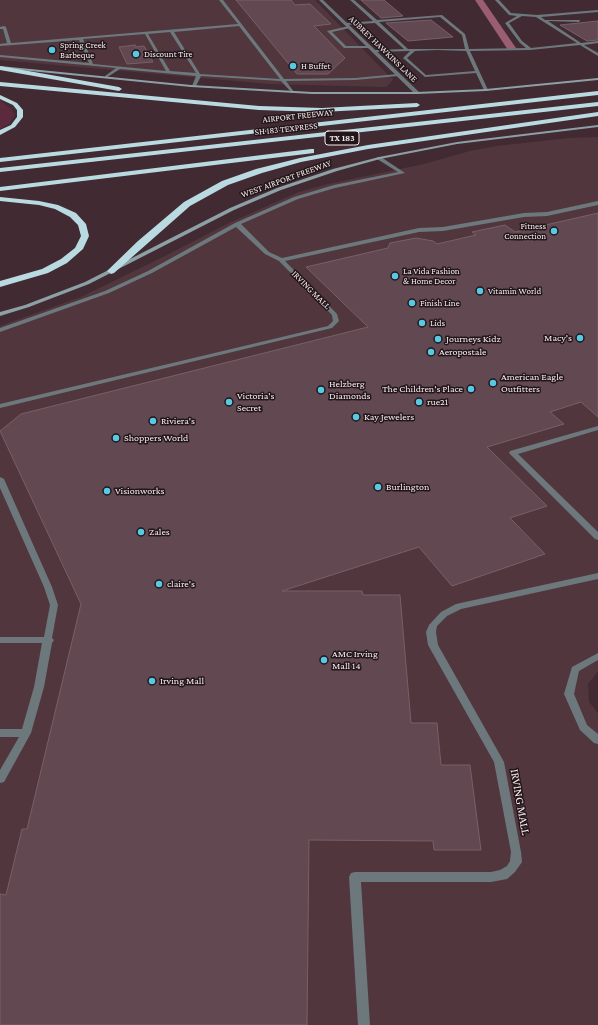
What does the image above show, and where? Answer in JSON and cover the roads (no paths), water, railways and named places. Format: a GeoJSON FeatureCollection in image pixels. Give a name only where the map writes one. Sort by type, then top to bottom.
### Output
{"type":"FeatureCollection","features":[{"type":"Feature","properties":{"kind":"highway"},"geometry":{"type":"LineString","coordinates":[[0,68],[220,105]]}},
{"type":"Feature","properties":{"kind":"highway"},"geometry":{"type":"LineString","coordinates":[[0,84],[220,105],[289,109],[358,109],[598,92]]}},
{"type":"Feature","properties":{"kind":"highway","name":"AIRPORT FREEWAY"},"geometry":{"type":"LineString","coordinates":[[0,160],[598,92]]}},
{"type":"Feature","properties":{"kind":"highway"},"geometry":{"type":"LineString","coordinates":[[0,97],[15,104],[20,110],[20,117],[13,126],[0,133]]}},
{"type":"Feature","properties":{"kind":"highway","name":"SH 183 TEXPRESS"},"geometry":{"type":"LineString","coordinates":[[0,166],[598,100]]}},
{"type":"Feature","properties":{"kind":"highway","name":"SH 183 TEXPRESS"},"geometry":{"type":"LineString","coordinates":[[0,170],[598,104]]}},
{"type":"Feature","properties":{"kind":"highway","name":"TX 183"},"geometry":{"type":"LineString","coordinates":[[0,176],[598,111]]}},
{"type":"Feature","properties":{"kind":"highway"},"geometry":{"type":"LineString","coordinates":[[112,271],[145,239],[187,204],[236,179],[259,171],[300,160],[368,147],[598,114]]}},
{"type":"Feature","properties":{"kind":"highway"},"geometry":{"type":"LineString","coordinates":[[31,149],[233,130],[296,127]]}},
{"type":"Feature","properties":{"kind":"highway"},"geometry":{"type":"LineString","coordinates":[[0,189],[471,132]]}},
{"type":"Feature","properties":{"kind":"highway"},"geometry":{"type":"LineString","coordinates":[[0,200],[39,203],[58,207],[73,215],[82,224],[84,236],[79,249],[64,261],[44,271],[0,284]]}},
{"type":"Feature","properties":{"kind":"main road"},"geometry":{"type":"LineString","coordinates":[[0,68],[194,86],[292,92],[416,93],[486,90],[598,79]]}},
{"type":"Feature","properties":{"kind":"main road","name":"WEST AIRPORT FREEWAY"},"geometry":{"type":"LineString","coordinates":[[0,314],[60,294],[112,271],[214,218],[258,198],[323,174],[379,158],[464,142],[598,126]]}},
{"type":"Feature","properties":{"kind":"street"},"geometry":{"type":"LineString","coordinates":[[221,0],[292,92]]}},
{"type":"Feature","properties":{"kind":"street","name":"AUBREY HAWKINS LANE"},"geometry":{"type":"LineString","coordinates":[[321,0],[370,46],[416,93]]}},
{"type":"Feature","properties":{"kind":"street"},"geometry":{"type":"LineString","coordinates":[[352,0],[406,49]]}},
{"type":"Feature","properties":{"kind":"street"},"geometry":{"type":"LineString","coordinates":[[497,0],[510,14],[537,16],[598,11]]}},
{"type":"Feature","properties":{"kind":"street"},"geometry":{"type":"LineString","coordinates":[[521,15],[507,23],[521,42],[530,49]]}},
{"type":"Feature","properties":{"kind":"street"},"geometry":{"type":"LineString","coordinates":[[370,46],[345,47],[329,31],[375,21],[441,16],[464,35],[467,50],[486,90]]}},
{"type":"Feature","properties":{"kind":"street"},"geometry":{"type":"LineString","coordinates":[[537,16],[598,55]]}},
{"type":"Feature","properties":{"kind":"street"},"geometry":{"type":"LineString","coordinates":[[544,21],[579,21]]}},
{"type":"Feature","properties":{"kind":"street"},"geometry":{"type":"LineString","coordinates":[[0,45],[240,24]]}},
{"type":"Feature","properties":{"kind":"street"},"geometry":{"type":"LineString","coordinates":[[0,28],[4,27],[10,44]]}},
{"type":"Feature","properties":{"kind":"street"},"geometry":{"type":"LineString","coordinates":[[170,30],[199,75]]}},
{"type":"Feature","properties":{"kind":"street"},"geometry":{"type":"LineString","coordinates":[[146,33],[169,72]]}},
{"type":"Feature","properties":{"kind":"street"},"geometry":{"type":"LineString","coordinates":[[80,38],[91,64]]}},
{"type":"Feature","properties":{"kind":"street"},"geometry":{"type":"LineString","coordinates":[[375,52],[406,49],[530,49],[598,42]]}},
{"type":"Feature","properties":{"kind":"street"},"geometry":{"type":"LineString","coordinates":[[20,43],[24,58]]}},
{"type":"Feature","properties":{"kind":"street"},"geometry":{"type":"LineString","coordinates":[[415,49],[405,58],[425,76],[478,72]]}},
{"type":"Feature","properties":{"kind":"street"},"geometry":{"type":"LineString","coordinates":[[0,56],[199,75],[274,80],[355,79],[398,75]]}},
{"type":"Feature","properties":{"kind":"street"},"geometry":{"type":"LineString","coordinates":[[106,77],[120,67]]}},
{"type":"Feature","properties":{"kind":"street"},"geometry":{"type":"LineString","coordinates":[[194,86],[199,75]]}},
{"type":"Feature","properties":{"kind":"street"},"geometry":{"type":"LineString","coordinates":[[0,330],[107,292],[150,272],[237,224],[291,200],[319,190],[402,173],[379,158]]}},
{"type":"Feature","properties":{"kind":"street","name":"IRVING MALL"},"geometry":{"type":"LineString","coordinates":[[281,260],[419,230],[443,229],[524,215],[548,214],[598,203]]}},
{"type":"Feature","properties":{"kind":"street"},"geometry":{"type":"LineString","coordinates":[[237,224],[267,253],[281,260]]}},
{"type":"Feature","properties":{"kind":"street","name":"IRVING MALL"},"geometry":{"type":"LineString","coordinates":[[0,406],[330,328],[336,321],[335,315],[281,260]]}},
{"type":"Feature","properties":{"kind":"street"},"geometry":{"type":"LineString","coordinates":[[598,428],[513,453],[598,537]]}},
{"type":"Feature","properties":{"kind":"street"},"geometry":{"type":"LineString","coordinates":[[0,479],[48,587],[54,605],[40,687],[26,733],[0,779]]}},
{"type":"Feature","properties":{"kind":"street","name":"IRVING MALL"},"geometry":{"type":"LineString","coordinates":[[364,1025],[355,877],[491,877],[503,875],[511,869],[516,862],[516,852],[499,762],[433,645],[431,632],[433,625],[444,614],[459,606],[598,576]]}},
{"type":"Feature","properties":{"kind":"street"},"geometry":{"type":"LineString","coordinates":[[0,640],[48,640]]}},
{"type":"Feature","properties":{"kind":"street"},"geometry":{"type":"LineString","coordinates":[[598,656],[575,669],[569,694],[583,726],[598,740]]}},
{"type":"Feature","properties":{"kind":"street"},"geometry":{"type":"LineString","coordinates":[[0,733],[26,733]]}},
{"type":"Feature","properties":{"kind":"waterway"},"geometry":{"type":"LineString","coordinates":[[479,0],[511,48]]}},
{"type":"Feature","properties":{"kind":"place","name":"Spring Creek Barbeque"},"geometry":{"type":"Point","coordinates":[52,50]}},
{"type":"Feature","properties":{"kind":"place","name":"Discount Tire"},"geometry":{"type":"Point","coordinates":[136,54]}},
{"type":"Feature","properties":{"kind":"place","name":"H Buffet"},"geometry":{"type":"Point","coordinates":[293,66]}},
{"type":"Feature","properties":{"kind":"place","name":"Fitness Connection"},"geometry":{"type":"Point","coordinates":[554,231]}},
{"type":"Feature","properties":{"kind":"place","name":"La Vida Fashion & Home Decor"},"geometry":{"type":"Point","coordinates":[395,276]}},
{"type":"Feature","properties":{"kind":"place","name":"Vitamin World"},"geometry":{"type":"Point","coordinates":[480,291]}},
{"type":"Feature","properties":{"kind":"place","name":"Finish Line"},"geometry":{"type":"Point","coordinates":[412,303]}},
{"type":"Feature","properties":{"kind":"place","name":"Lids"},"geometry":{"type":"Point","coordinates":[422,323]}},
{"type":"Feature","properties":{"kind":"place","name":"Macy's"},"geometry":{"type":"Point","coordinates":[580,338]}},
{"type":"Feature","properties":{"kind":"place","name":"Journeys Kidz"},"geometry":{"type":"Point","coordinates":[438,339]}},
{"type":"Feature","properties":{"kind":"place","name":"Aeropostale"},"geometry":{"type":"Point","coordinates":[431,352]}},
{"type":"Feature","properties":{"kind":"place","name":"American Eagle Outfitters"},"geometry":{"type":"Point","coordinates":[493,383]}},
{"type":"Feature","properties":{"kind":"place","name":"The Children's Place"},"geometry":{"type":"Point","coordinates":[471,389]}},
{"type":"Feature","properties":{"kind":"place","name":"Helzberg Diamonds"},"geometry":{"type":"Point","coordinates":[321,390]}},
{"type":"Feature","properties":{"kind":"place","name":"Victoria's Secret"},"geometry":{"type":"Point","coordinates":[229,402]}},
{"type":"Feature","properties":{"kind":"place","name":"rue21"},"geometry":{"type":"Point","coordinates":[419,402]}},
{"type":"Feature","properties":{"kind":"place","name":"Kay Jewelers"},"geometry":{"type":"Point","coordinates":[356,417]}},
{"type":"Feature","properties":{"kind":"place","name":"Riviera's"},"geometry":{"type":"Point","coordinates":[153,421]}},
{"type":"Feature","properties":{"kind":"place","name":"Shoppers World"},"geometry":{"type":"Point","coordinates":[116,438]}},
{"type":"Feature","properties":{"kind":"place","name":"Burlington"},"geometry":{"type":"Point","coordinates":[378,487]}},
{"type":"Feature","properties":{"kind":"place","name":"Visionworks"},"geometry":{"type":"Point","coordinates":[107,491]}},
{"type":"Feature","properties":{"kind":"place","name":"Zales"},"geometry":{"type":"Point","coordinates":[141,532]}},
{"type":"Feature","properties":{"kind":"place","name":"claire's"},"geometry":{"type":"Point","coordinates":[159,584]}},
{"type":"Feature","properties":{"kind":"place","name":"AMC Irving Mall 14"},"geometry":{"type":"Point","coordinates":[324,660]}},
{"type":"Feature","properties":{"kind":"place","name":"Irving Mall"},"geometry":{"type":"Point","coordinates":[152,681]}}]}
